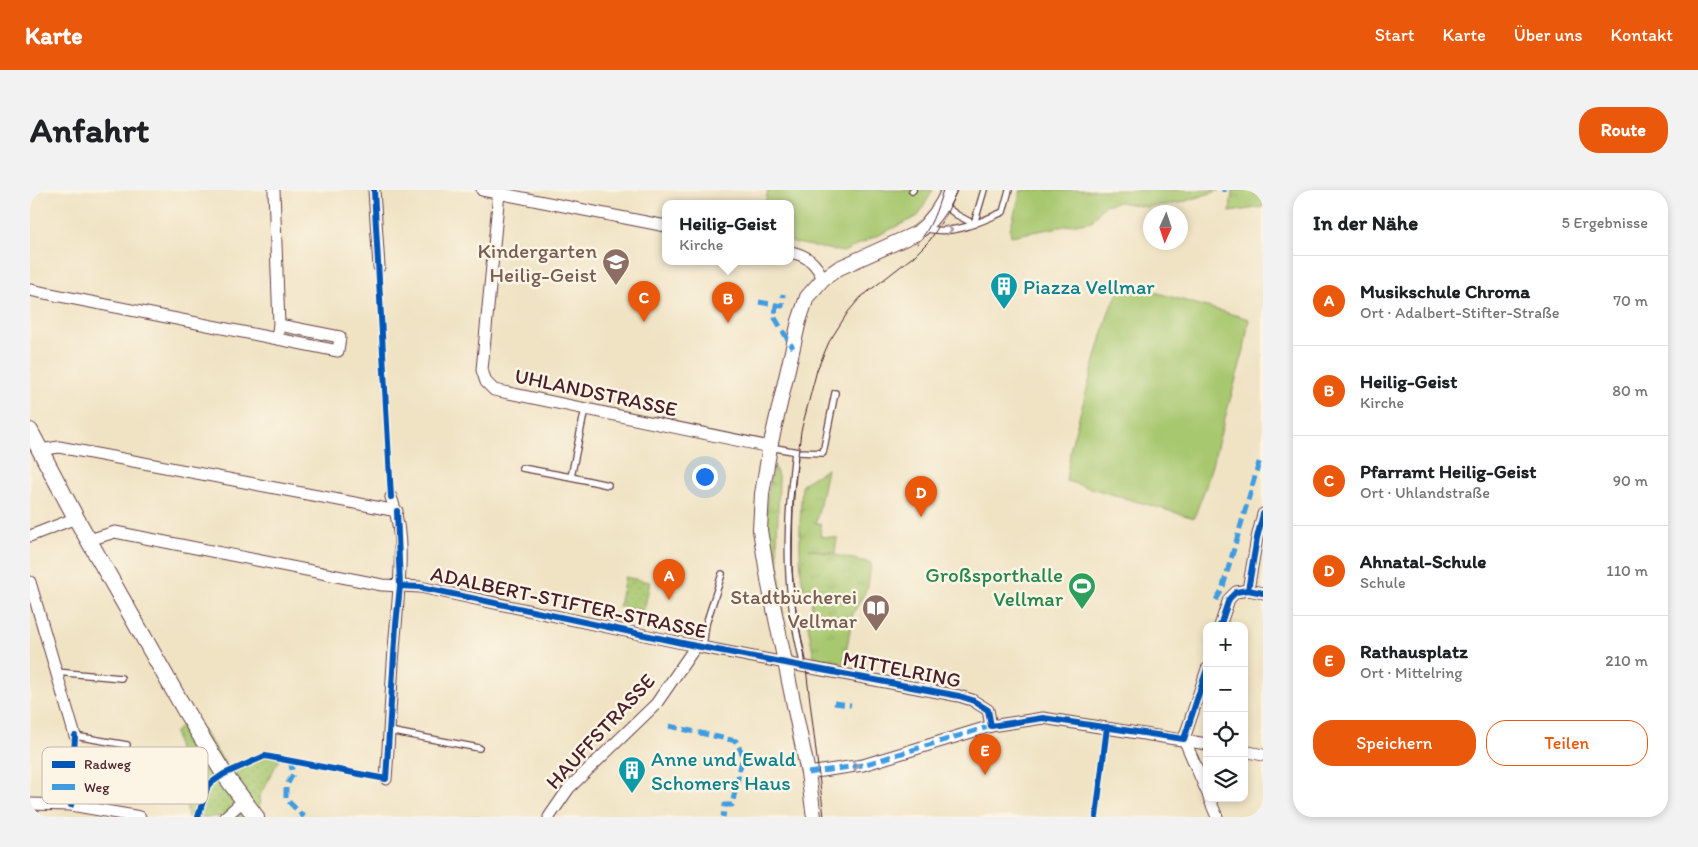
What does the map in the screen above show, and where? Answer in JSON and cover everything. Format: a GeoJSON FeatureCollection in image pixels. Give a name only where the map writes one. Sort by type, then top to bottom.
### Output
{"type":"FeatureCollection","features":[{"type":"Feature","properties":{"kind":"main road"},"geometry":{"type":"LineString","coordinates":[[30,431],[76,518],[207,747]]}},
{"type":"Feature","properties":{"kind":"main road"},"geometry":{"type":"LineString","coordinates":[[208,748],[224,774],[256,817]]}},
{"type":"Feature","properties":{"kind":"street"},"geometry":{"type":"LineString","coordinates":[[274,190],[279,325],[276,338]]}},
{"type":"Feature","properties":{"kind":"street"},"geometry":{"type":"LineString","coordinates":[[374,190],[379,267]]}},
{"type":"Feature","properties":{"kind":"street"},"geometry":{"type":"LineString","coordinates":[[482,190],[662,225]]}},
{"type":"Feature","properties":{"kind":"street"},"geometry":{"type":"LineString","coordinates":[[814,817],[808,773],[769,585],[760,530],[762,494],[770,447],[799,321],[807,297],[823,279],[839,268],[904,241],[924,228],[942,204],[949,190]]}},
{"type":"Feature","properties":{"kind":"street","name":"UHLANDSTRASSE"},"geometry":{"type":"LineString","coordinates":[[499,193],[482,370],[486,382],[494,390],[770,447]]}},
{"type":"Feature","properties":{"kind":"street"},"geometry":{"type":"LineString","coordinates":[[794,253],[809,258],[817,267],[823,279]]}},
{"type":"Feature","properties":{"kind":"street"},"geometry":{"type":"LineString","coordinates":[[30,290],[338,351],[340,337],[279,325]]}},
{"type":"Feature","properties":{"kind":"street"},"geometry":{"type":"LineString","coordinates":[[40,450],[59,447],[397,511]]}},
{"type":"Feature","properties":{"kind":"street","name":"ADALBERT-STIFTER-STRASSE"},"geometry":{"type":"LineString","coordinates":[[392,497],[397,511],[400,586],[420,586],[804,667]]}},
{"type":"Feature","properties":{"kind":"street"},"geometry":{"type":"LineString","coordinates":[[1248,590],[1263,514]]}},
{"type":"Feature","properties":{"kind":"street"},"geometry":{"type":"LineString","coordinates":[[30,536],[76,518]]}},
{"type":"Feature","properties":{"kind":"street"},"geometry":{"type":"LineString","coordinates":[[89,540],[115,532],[378,584],[400,586],[386,779]]}},
{"type":"Feature","properties":{"kind":"street"},"geometry":{"type":"LineString","coordinates":[[30,582],[75,736]]}},
{"type":"Feature","properties":{"kind":"street"},"geometry":{"type":"LineString","coordinates":[[1221,622],[1229,599],[1236,592],[1248,590],[1263,593]]}},
{"type":"Feature","properties":{"kind":"street","name":"HAUFFSTRASSE"},"geometry":{"type":"LineString","coordinates":[[549,817],[569,788],[656,704],[700,646]]}},
{"type":"Feature","properties":{"kind":"street","name":"MITTELRING"},"geometry":{"type":"LineString","coordinates":[[804,667],[966,698],[988,710],[991,726]]}},
{"type":"Feature","properties":{"kind":"street"},"geometry":{"type":"LineString","coordinates":[[1203,681],[1184,739],[1203,783]]}},
{"type":"Feature","properties":{"kind":"street"},"geometry":{"type":"LineString","coordinates":[[808,773],[863,765],[991,726],[1044,718],[1203,743]]}},
{"type":"Feature","properties":{"kind":"street"},"geometry":{"type":"LineString","coordinates":[[1248,752],[1263,754]]}},
{"type":"Feature","properties":{"kind":"street"},"geometry":{"type":"LineString","coordinates":[[226,817],[243,801]]}},
{"type":"Feature","properties":{"kind":"street"},"geometry":{"type":"LineString","coordinates":[[1210,802],[1216,817]]}},
{"type":"Feature","properties":{"kind":"street"},"geometry":{"type":"LineString","coordinates":[[30,804],[71,805],[140,817]]}},
{"type":"Feature","properties":{"kind":"lane"},"geometry":{"type":"LineString","coordinates":[[974,224],[984,190]]}},
{"type":"Feature","properties":{"kind":"lane"},"geometry":{"type":"LineString","coordinates":[[924,228],[946,232],[964,228],[1003,212],[1010,190]]}},
{"type":"Feature","properties":{"kind":"lane"},"geometry":{"type":"LineString","coordinates":[[942,204],[974,224]]}},
{"type":"Feature","properties":{"kind":"lane"},"geometry":{"type":"LineString","coordinates":[[770,447],[795,452],[823,453],[835,393]]}},
{"type":"Feature","properties":{"kind":"lane"},"geometry":{"type":"LineString","coordinates":[[571,477],[585,409]]}},
{"type":"Feature","properties":{"kind":"lane"},"geometry":{"type":"LineString","coordinates":[[795,452],[790,497],[789,565],[792,605],[804,667]]}},
{"type":"Feature","properties":{"kind":"lane"},"geometry":{"type":"LineString","coordinates":[[522,468],[608,485]]}},
{"type":"Feature","properties":{"kind":"lane"},"geometry":{"type":"LineString","coordinates":[[700,646],[722,574]]}},
{"type":"Feature","properties":{"kind":"lane"},"geometry":{"type":"LineString","coordinates":[[55,672],[121,678]]}},
{"type":"Feature","properties":{"kind":"lane"},"geometry":{"type":"LineString","coordinates":[[389,731],[479,748]]}},
{"type":"Feature","properties":{"kind":"lane"},"geometry":{"type":"LineString","coordinates":[[75,736],[127,745]]}},
{"type":"Feature","properties":{"kind":"green space"},"geometry":{"type":"Polygon","coordinates":[[[768,190],[933,190],[918,216],[843,252],[794,243],[794,200],[766,200],[768,190]]]}},
{"type":"Feature","properties":{"kind":"green space"},"geometry":{"type":"Polygon","coordinates":[[[1021,190],[1220,190],[1180,203],[1143,206],[1119,202],[1104,205],[1092,221],[1011,236],[1010,229],[1021,190]]]}},
{"type":"Feature","properties":{"kind":"green space"},"geometry":{"type":"Polygon","coordinates":[[[1232,190],[1263,190],[1263,207],[1230,212],[1232,190]]]}},
{"type":"Feature","properties":{"kind":"green space"},"geometry":{"type":"Polygon","coordinates":[[[1123,283],[1249,319],[1244,350],[1206,486],[1194,518],[1066,481],[1071,446],[1109,311],[1123,283]]]}},
{"type":"Feature","properties":{"kind":"green space"},"geometry":{"type":"Polygon","coordinates":[[[774,465],[779,479],[777,545],[783,614],[781,614],[766,539],[767,498],[774,465]]]}},
{"type":"Feature","properties":{"kind":"green space"},"geometry":{"type":"Polygon","coordinates":[[[827,469],[816,523],[821,524],[820,536],[837,538],[835,553],[809,549],[871,563],[868,587],[853,613],[844,664],[814,657],[806,615],[812,616],[811,588],[803,589],[801,576],[802,484],[827,469]]]}},
{"type":"Feature","properties":{"kind":"green space"},"geometry":{"type":"Polygon","coordinates":[[[625,577],[650,582],[644,611],[619,606],[625,577]]]}},
{"type":"Feature","properties":{"kind":"green space"},"geometry":{"type":"Polygon","coordinates":[[[192,714],[230,771],[265,756],[280,758],[260,795],[259,811],[264,817],[188,817],[186,804],[208,804],[208,747],[177,747],[175,732],[192,714]]]}},
{"type":"Feature","properties":{"kind":"tram line"},"geometry":{"type":"LineString","coordinates":[[917,244],[930,225],[943,190]]}},
{"type":"Feature","properties":{"kind":"tram line"},"geometry":{"type":"LineString","coordinates":[[824,817],[792,570],[793,498],[801,431],[817,370],[829,342],[848,312],[860,298],[914,256],[930,240],[946,215],[957,190]]}},
{"type":"Feature","properties":{"kind":"marked path"},"geometry":{"type":"LineString","coordinates":[[776,305],[782,306],[783,294]]}},
{"type":"Feature","properties":{"kind":"marked path"},"geometry":{"type":"LineString","coordinates":[[759,302],[776,305],[775,318],[793,348]]}},
{"type":"Feature","properties":{"kind":"marked path"},"geometry":{"type":"LineString","coordinates":[[1216,600],[1222,590],[1260,459]]}},
{"type":"Feature","properties":{"kind":"marked path"},"geometry":{"type":"LineString","coordinates":[[834,703],[851,705]]}},
{"type":"Feature","properties":{"kind":"marked path"},"geometry":{"type":"LineString","coordinates":[[669,726],[736,741],[743,755],[732,805],[725,805],[723,817]]}},
{"type":"Feature","properties":{"kind":"marked path"},"geometry":{"type":"LineString","coordinates":[[808,773],[863,765],[991,726]]}},
{"type":"Feature","properties":{"kind":"marked path"},"geometry":{"type":"LineString","coordinates":[[290,760],[293,774],[286,787],[286,799],[304,817]]}},
{"type":"Feature","properties":{"kind":"cycle path"},"geometry":{"type":"LineString","coordinates":[[374,190],[391,497]]}},
{"type":"Feature","properties":{"kind":"cycle path"},"geometry":{"type":"LineString","coordinates":[[208,785],[224,774],[265,756],[386,779],[400,586],[397,511]]}},
{"type":"Feature","properties":{"kind":"cycle path"},"geometry":{"type":"LineString","coordinates":[[1248,590],[1263,514]]}},
{"type":"Feature","properties":{"kind":"cycle path"},"geometry":{"type":"LineString","coordinates":[[400,586],[420,587],[696,646],[959,696],[972,700],[988,710],[991,726],[1043,718],[1184,739],[1203,681]]}},
{"type":"Feature","properties":{"kind":"cycle path"},"geometry":{"type":"LineString","coordinates":[[1221,622],[1229,599],[1236,592],[1248,590],[1263,593]]}},
{"type":"Feature","properties":{"kind":"cycle path"},"geometry":{"type":"LineString","coordinates":[[1096,817],[1107,727]]}},
{"type":"Feature","properties":{"kind":"cycle path"},"geometry":{"type":"LineString","coordinates":[[74,747],[75,736]]}},
{"type":"Feature","properties":{"kind":"cycle path"},"geometry":{"type":"LineString","coordinates":[[198,817],[202,804]]}},
{"type":"Feature","properties":{"kind":"place","name":"Kindergarten Heilig-Geist"},"geometry":{"type":"Point","coordinates":[616,286]}},
{"type":"Feature","properties":{"kind":"place","name":"Piazza Vellmar"},"geometry":{"type":"Point","coordinates":[1004,310]}},
{"type":"Feature","properties":{"kind":"place","name":"Pfarramt Heilig-Geist"},"geometry":{"type":"Point","coordinates":[644,322]}},
{"type":"Feature","properties":{"kind":"place","name":"Heilig-Geist"},"geometry":{"type":"Point","coordinates":[728,323]}},
{"type":"Feature","properties":{"kind":"place","name":"Ahnatal-Schule"},"geometry":{"type":"Point","coordinates":[921,517]}},
{"type":"Feature","properties":{"kind":"place","name":"Musikschule Chroma"},"geometry":{"type":"Point","coordinates":[669,600]}},
{"type":"Feature","properties":{"kind":"place","name":"Großsporthalle Vellmar"},"geometry":{"type":"Point","coordinates":[1082,610]}},
{"type":"Feature","properties":{"kind":"place","name":"Stadtbücherei Vellmar"},"geometry":{"type":"Point","coordinates":[876,632]}},
{"type":"Feature","properties":{"kind":"place","name":"Rathausplatz"},"geometry":{"type":"Point","coordinates":[985,775]}},
{"type":"Feature","properties":{"kind":"place","name":"Anne und Ewald Schomers Haus"},"geometry":{"type":"Point","coordinates":[632,794]}}]}
